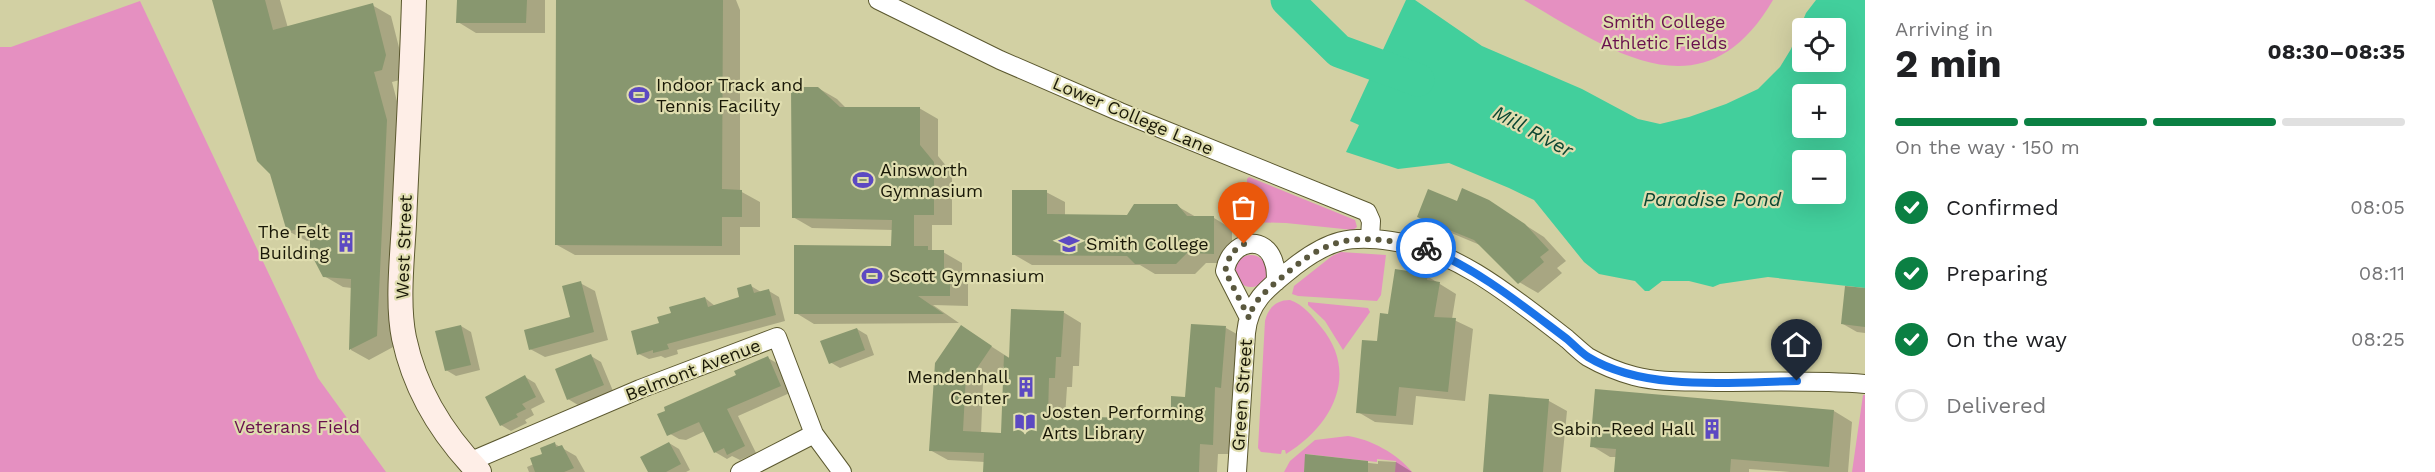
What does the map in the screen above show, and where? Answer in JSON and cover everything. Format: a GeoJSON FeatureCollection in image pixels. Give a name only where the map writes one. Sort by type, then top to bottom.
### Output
{"type":"FeatureCollection","features":[{"type":"Feature","properties":{"kind":"main road","name":"West Street"},"geometry":{"type":"LineString","coordinates":[[414,0],[402,271],[404,338],[413,370],[428,406],[451,441],[474,467]]}},
{"type":"Feature","properties":{"kind":"street","name":"Lower College Lane"},"geometry":{"type":"LineString","coordinates":[[878,0],[1000,60],[1120,112],[1367,212],[1371,221],[1370,238]]}},
{"type":"Feature","properties":{"kind":"street","name":"Green Street"},"geometry":{"type":"LineString","coordinates":[[1237,472],[1249,318],[1254,304],[1309,255],[1328,244],[1343,240],[1370,238],[1421,246],[1452,260],[1499,289],[1587,356],[1635,376],[1666,381],[1819,381],[1865,384]]}},
{"type":"Feature","properties":{"kind":"street","name":"Green Street"},"geometry":{"type":"LineString","coordinates":[[1249,318],[1225,271],[1231,253],[1244,244],[1259,246],[1266,250],[1275,263],[1276,282]]}},
{"type":"Feature","properties":{"kind":"street","name":"Belmont Avenue"},"geometry":{"type":"LineString","coordinates":[[474,467],[640,389],[777,337],[814,434],[842,472]]}},
{"type":"Feature","properties":{"kind":"street"},"geometry":{"type":"LineString","coordinates":[[740,472],[814,434]]}},
{"type":"Feature","properties":{"kind":"green space","name":"Smith College Athletic Fields"},"geometry":{"type":"Polygon","coordinates":[[[1524,0],[1773,0],[1746,36],[1718,57],[1687,66],[1656,64],[1624,54],[1591,39],[1524,0]]]}},
{"type":"Feature","properties":{"kind":"green space","name":"Veterans Field"},"geometry":{"type":"Polygon","coordinates":[[[140,1],[318,378],[386,472],[0,472],[0,47],[11,47],[140,1]]]}},
{"type":"Feature","properties":{"kind":"green space"},"geometry":{"type":"Polygon","coordinates":[[[1249,177],[1355,220],[1357,227],[1353,230],[1286,223],[1247,222],[1247,179],[1249,177]]]}},
{"type":"Feature","properties":{"kind":"green space"},"geometry":{"type":"Polygon","coordinates":[[[1341,252],[1386,255],[1381,295],[1377,301],[1292,294],[1294,286],[1332,256],[1341,252]]]}},
{"type":"Feature","properties":{"kind":"green space"},"geometry":{"type":"Polygon","coordinates":[[[1251,255],[1262,260],[1267,271],[1262,282],[1251,287],[1240,282],[1235,271],[1240,260],[1251,255]]]}},
{"type":"Feature","properties":{"kind":"green space"},"geometry":{"type":"Polygon","coordinates":[[[1290,300],[1299,304],[1311,315],[1333,345],[1338,363],[1339,380],[1328,414],[1302,442],[1286,454],[1285,450],[1282,450],[1281,454],[1261,452],[1258,448],[1265,321],[1273,306],[1281,301],[1290,300]]]}},
{"type":"Feature","properties":{"kind":"green space"},"geometry":{"type":"Polygon","coordinates":[[[1308,302],[1368,308],[1370,312],[1343,350],[1325,321],[1308,305],[1308,302]]]}},
{"type":"Feature","properties":{"kind":"green space"},"geometry":{"type":"Polygon","coordinates":[[[1863,395],[1865,395],[1865,472],[1852,472],[1863,395]]]}},
{"type":"Feature","properties":{"kind":"green space"},"geometry":{"type":"Polygon","coordinates":[[[1348,436],[1383,448],[1412,472],[1395,472],[1396,461],[1377,459],[1377,462],[1306,454],[1304,472],[1284,472],[1290,461],[1315,440],[1348,436]]]}},
{"type":"Feature","properties":{"kind":"water","name":"Paradise Pond"},"geometry":{"type":"Polygon","coordinates":[[[1406,0],[1415,0],[1482,46],[1582,89],[1638,119],[1660,124],[1726,104],[1758,89],[1780,67],[1792,47],[1792,72],[1846,72],[1846,18],[1804,18],[1816,0],[1865,0],[1865,288],[1768,277],[1713,287],[1689,281],[1662,281],[1649,291],[1645,291],[1635,281],[1599,274],[1584,262],[1534,200],[1509,188],[1449,163],[1398,169],[1346,152],[1359,125],[1350,121],[1406,0]]]}},
{"type":"Feature","properties":{"kind":"building"},"geometry":{"type":"Polygon","coordinates":[[[212,0],[265,0],[273,30],[373,3],[386,55],[382,70],[374,72],[387,120],[377,336],[349,350],[351,279],[323,277],[310,252],[310,225],[287,232],[270,174],[257,161],[212,0]]]}},
{"type":"Feature","properties":{"kind":"building"},"geometry":{"type":"Polygon","coordinates":[[[457,0],[527,0],[526,23],[456,23],[457,0]]]}},
{"type":"Feature","properties":{"kind":"building","name":"Indoor Track and Tennis Facility"},"geometry":{"type":"Polygon","coordinates":[[[556,0],[723,0],[722,189],[742,190],[742,217],[722,217],[722,246],[555,245],[556,0]]]}},
{"type":"Feature","properties":{"kind":"building","name":"Ainsworth Gymnasium"},"geometry":{"type":"Polygon","coordinates":[[[791,87],[818,87],[840,107],[920,107],[920,145],[934,162],[934,215],[914,215],[914,246],[928,246],[928,250],[944,250],[944,268],[950,268],[950,296],[918,296],[944,314],[794,314],[794,245],[891,246],[892,220],[792,218],[791,87]]]}},
{"type":"Feature","properties":{"kind":"building"},"geometry":{"type":"Polygon","coordinates":[[[1462,188],[1489,200],[1525,224],[1549,250],[1540,257],[1544,262],[1518,284],[1474,240],[1417,217],[1428,189],[1457,201],[1462,188]]]}},
{"type":"Feature","properties":{"kind":"building"},"geometry":{"type":"Polygon","coordinates":[[[1012,190],[1047,190],[1047,214],[1127,215],[1134,204],[1177,204],[1187,216],[1214,216],[1214,254],[1187,253],[1176,264],[1135,264],[1127,256],[1012,255],[1012,190]]]}},
{"type":"Feature","properties":{"kind":"building"},"geometry":{"type":"Polygon","coordinates":[[[1395,269],[1428,274],[1427,280],[1440,282],[1434,317],[1456,318],[1448,392],[1399,387],[1396,416],[1356,413],[1362,340],[1377,341],[1380,313],[1388,314],[1395,269]]]}},
{"type":"Feature","properties":{"kind":"building"},"geometry":{"type":"Polygon","coordinates":[[[581,281],[594,332],[529,350],[524,330],[570,317],[562,286],[581,281]]]}},
{"type":"Feature","properties":{"kind":"building"},"geometry":{"type":"Polygon","coordinates":[[[751,284],[754,293],[769,289],[776,315],[667,344],[669,349],[653,353],[653,350],[637,355],[631,331],[659,323],[657,317],[671,313],[669,307],[705,297],[708,307],[739,297],[737,288],[751,284]]]}},
{"type":"Feature","properties":{"kind":"building"},"geometry":{"type":"Polygon","coordinates":[[[1845,286],[1865,288],[1865,327],[1841,324],[1845,286]]]}},
{"type":"Feature","properties":{"kind":"building","name":"Mendenhall Center"},"geometry":{"type":"Polygon","coordinates":[[[1011,309],[1064,311],[1061,357],[1056,357],[1055,378],[1049,378],[1048,415],[1171,420],[1171,396],[1185,397],[1191,324],[1226,326],[1221,388],[1215,387],[1213,445],[1200,444],[1199,472],[983,472],[984,453],[929,451],[935,363],[961,325],[992,346],[973,374],[966,374],[963,431],[1001,433],[1004,355],[1009,358],[1011,309]]]}},
{"type":"Feature","properties":{"kind":"building"},"geometry":{"type":"Polygon","coordinates":[[[461,325],[471,365],[445,371],[435,331],[461,325]]]}},
{"type":"Feature","properties":{"kind":"building"},"geometry":{"type":"Polygon","coordinates":[[[857,328],[865,350],[829,364],[820,341],[857,328]]]}},
{"type":"Feature","properties":{"kind":"building"},"geometry":{"type":"Polygon","coordinates":[[[591,354],[604,385],[567,400],[555,369],[591,354]]]}},
{"type":"Feature","properties":{"kind":"building"},"geometry":{"type":"Polygon","coordinates":[[[768,356],[781,386],[727,409],[745,446],[727,455],[724,448],[714,453],[699,422],[667,436],[657,414],[665,411],[664,407],[736,375],[734,371],[768,356]]]}},
{"type":"Feature","properties":{"kind":"building"},"geometry":{"type":"Polygon","coordinates":[[[525,375],[536,397],[522,404],[526,409],[516,414],[518,417],[500,426],[485,397],[525,375]]]}},
{"type":"Feature","properties":{"kind":"building","name":"Sabin-Reed Hall"},"geometry":{"type":"Polygon","coordinates":[[[1595,389],[1834,410],[1829,467],[1731,459],[1730,472],[1614,472],[1616,449],[1590,447],[1595,389]]]}},
{"type":"Feature","properties":{"kind":"building"},"geometry":{"type":"Polygon","coordinates":[[[1489,394],[1549,399],[1543,472],[1483,472],[1489,394]]]}},
{"type":"Feature","properties":{"kind":"building"},"geometry":{"type":"Polygon","coordinates":[[[555,442],[556,447],[562,445],[574,468],[564,472],[535,472],[530,458],[542,454],[540,448],[555,442]]]}},
{"type":"Feature","properties":{"kind":"building"},"geometry":{"type":"Polygon","coordinates":[[[669,442],[681,464],[666,472],[648,472],[640,457],[669,442]]]}},
{"type":"Feature","properties":{"kind":"building"},"geometry":{"type":"Polygon","coordinates":[[[1305,454],[1368,461],[1368,472],[1304,472],[1305,454]]]}},
{"type":"Feature","properties":{"kind":"waterway","name":"Mill River"},"geometry":{"type":"LineString","coordinates":[[1287,0],[1339,51],[1418,80]]}},
{"type":"Feature","properties":{"kind":"way so far"},"geometry":{"type":"LineString","coordinates":[[1244,244],[1231,253],[1225,271],[1249,318],[1254,304],[1276,282],[1309,255],[1328,244],[1343,240],[1370,238],[1410,243],[1426,248]]}},
{"type":"Feature","properties":{"kind":"place","name":"Indoor Track and Tennis Facility"},"geometry":{"type":"Point","coordinates":[639,95]}},
{"type":"Feature","properties":{"kind":"place","name":"Ainsworth Gymnasium"},"geometry":{"type":"Point","coordinates":[863,180]}},
{"type":"Feature","properties":{"kind":"place","name":"The Felt Building"},"geometry":{"type":"Point","coordinates":[346,242]}},
{"type":"Feature","properties":{"kind":"place","name":"Smith College"},"geometry":{"type":"Point","coordinates":[1069,244]}},
{"type":"Feature","properties":{"kind":"place","name":"Scott Gymnasium"},"geometry":{"type":"Point","coordinates":[872,276]}},
{"type":"Feature","properties":{"kind":"place","name":"Mendenhall Center"},"geometry":{"type":"Point","coordinates":[1026,387]}},
{"type":"Feature","properties":{"kind":"place","name":"Josten Performing Arts Library"},"geometry":{"type":"Point","coordinates":[1025,422]}},
{"type":"Feature","properties":{"kind":"place","name":"Sabin-Reed Hall"},"geometry":{"type":"Point","coordinates":[1712,429]}},
{"type":"Feature","properties":{"kind":"route"},"geometry":{"type":"LineString","coordinates":[[1426,248],[1452,260],[1490,283],[1587,356],[1618,371],[1666,381],[1797,381]]}}]}
